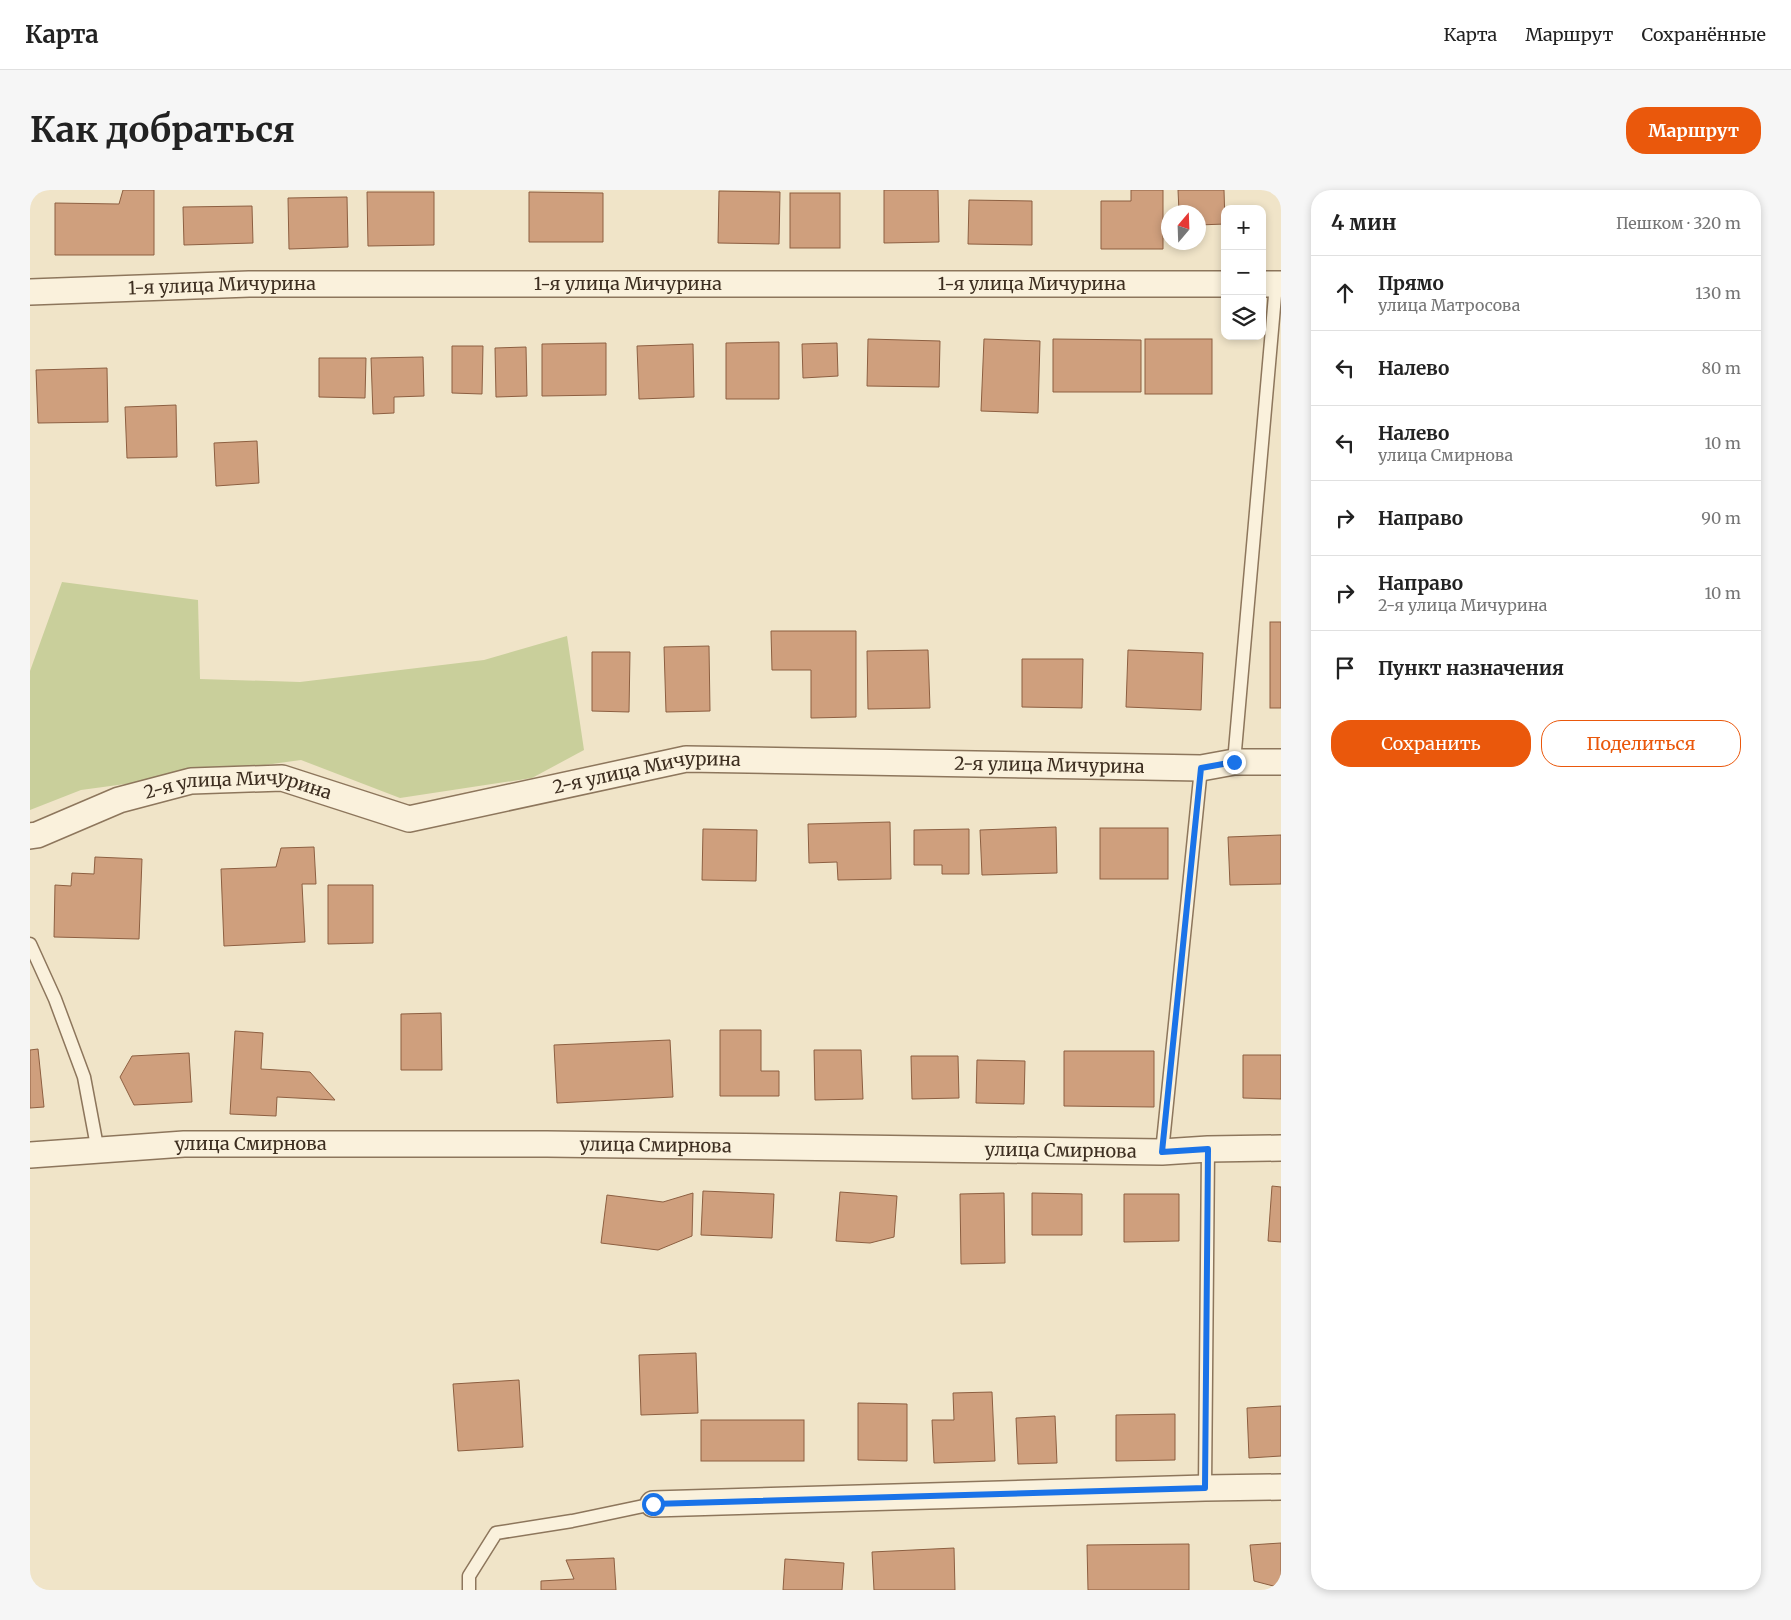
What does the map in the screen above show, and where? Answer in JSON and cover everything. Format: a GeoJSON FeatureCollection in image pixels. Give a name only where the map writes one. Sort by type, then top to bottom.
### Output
{"type":"FeatureCollection","features":[{"type":"Feature","properties":{"kind":"street","name":"1-я улица Мичурина"},"geometry":{"type":"LineString","coordinates":[[30,292],[249,284],[1221,284]]}},
{"type":"Feature","properties":{"kind":"street","name":"2-я улица Мичурина"},"geometry":{"type":"LineString","coordinates":[[30,836],[37,835],[119,800],[191,781],[282,778],[409,819],[686,759],[1201,768],[1234,762],[1281,762]]}},
{"type":"Feature","properties":{"kind":"street","name":"улица Смирнова"},"geometry":{"type":"LineString","coordinates":[[30,1155],[184,1144],[488,1144],[1162,1152],[1281,1148]]}},
{"type":"Feature","properties":{"kind":"street"},"geometry":{"type":"LineString","coordinates":[[653,1504],[1281,1487]]}},
{"type":"Feature","properties":{"kind":"lane"},"geometry":{"type":"LineString","coordinates":[[1234,762],[1273,284]]}},
{"type":"Feature","properties":{"kind":"lane"},"geometry":{"type":"LineString","coordinates":[[1162,1152],[1201,768]]}},
{"type":"Feature","properties":{"kind":"lane"},"geometry":{"type":"LineString","coordinates":[[30,944],[56,998],[84,1077],[96,1141],[100,1150]]}},
{"type":"Feature","properties":{"kind":"lane"},"geometry":{"type":"LineString","coordinates":[[1205,1488],[1208,1149]]}},
{"type":"Feature","properties":{"kind":"lane"},"geometry":{"type":"LineString","coordinates":[[469,1590],[469,1576],[496,1533],[653,1504]]}},
{"type":"Feature","properties":{"kind":"green space"},"geometry":{"type":"Polygon","coordinates":[[[62,582],[198,600],[200,679],[300,682],[484,660],[567,636],[584,750],[532,778],[400,798],[301,760],[81,790],[30,810],[30,671],[62,582]]]}},
{"type":"Feature","properties":{"kind":"building"},"geometry":{"type":"Polygon","coordinates":[[[123,190],[154,190],[154,255],[55,255],[55,203],[119,204],[123,190]]]}},
{"type":"Feature","properties":{"kind":"building"},"geometry":{"type":"Polygon","coordinates":[[[884,190],[938,190],[939,242],[884,243],[884,190]]]}},
{"type":"Feature","properties":{"kind":"building"},"geometry":{"type":"Polygon","coordinates":[[[1131,190],[1163,190],[1161,249],[1101,249],[1101,201],[1131,201],[1131,190]]]}},
{"type":"Feature","properties":{"kind":"building"},"geometry":{"type":"Polygon","coordinates":[[[1178,190],[1224,190],[1224,205],[1221,205],[1221,224],[1206,225],[1206,205],[1179,205],[1178,190]]]}},
{"type":"Feature","properties":{"kind":"building"},"geometry":{"type":"Polygon","coordinates":[[[719,191],[780,192],[779,244],[718,243],[719,191]]]}},
{"type":"Feature","properties":{"kind":"building"},"geometry":{"type":"Polygon","coordinates":[[[367,192],[434,192],[434,245],[368,246],[367,192]]]}},
{"type":"Feature","properties":{"kind":"building"},"geometry":{"type":"Polygon","coordinates":[[[529,192],[603,193],[603,242],[529,242],[529,192]]]}},
{"type":"Feature","properties":{"kind":"building"},"geometry":{"type":"Polygon","coordinates":[[[790,193],[840,193],[840,248],[790,248],[790,193]]]}},
{"type":"Feature","properties":{"kind":"building"},"geometry":{"type":"Polygon","coordinates":[[[347,197],[348,247],[289,249],[288,198],[347,197]]]}},
{"type":"Feature","properties":{"kind":"building"},"geometry":{"type":"Polygon","coordinates":[[[969,200],[1032,201],[1032,245],[968,244],[969,200]]]}},
{"type":"Feature","properties":{"kind":"building"},"geometry":{"type":"Polygon","coordinates":[[[252,206],[253,243],[184,245],[183,207],[252,206]]]}},
{"type":"Feature","properties":{"kind":"building"},"geometry":{"type":"Polygon","coordinates":[[[868,339],[940,341],[939,387],[867,386],[868,339]]]}},
{"type":"Feature","properties":{"kind":"building"},"geometry":{"type":"Polygon","coordinates":[[[984,339],[1040,341],[1038,413],[981,411],[984,339]]]}},
{"type":"Feature","properties":{"kind":"building"},"geometry":{"type":"Polygon","coordinates":[[[1053,339],[1141,340],[1141,392],[1053,392],[1053,339]]]}},
{"type":"Feature","properties":{"kind":"building"},"geometry":{"type":"Polygon","coordinates":[[[1145,339],[1212,339],[1212,394],[1145,394],[1145,339]]]}},
{"type":"Feature","properties":{"kind":"building"},"geometry":{"type":"Polygon","coordinates":[[[779,342],[779,399],[726,399],[726,343],[779,342]]]}},
{"type":"Feature","properties":{"kind":"building"},"geometry":{"type":"Polygon","coordinates":[[[606,343],[606,395],[542,396],[542,344],[606,343]]]}},
{"type":"Feature","properties":{"kind":"building"},"geometry":{"type":"Polygon","coordinates":[[[837,343],[838,376],[803,378],[802,344],[837,343]]]}},
{"type":"Feature","properties":{"kind":"building"},"geometry":{"type":"Polygon","coordinates":[[[693,344],[694,397],[639,399],[637,346],[693,344]]]}},
{"type":"Feature","properties":{"kind":"building"},"geometry":{"type":"Polygon","coordinates":[[[452,346],[483,346],[482,394],[452,393],[452,346]]]}},
{"type":"Feature","properties":{"kind":"building"},"geometry":{"type":"Polygon","coordinates":[[[526,347],[527,396],[496,397],[495,348],[526,347]]]}},
{"type":"Feature","properties":{"kind":"building"},"geometry":{"type":"Polygon","coordinates":[[[423,357],[424,396],[394,397],[394,413],[373,414],[371,358],[423,357]]]}},
{"type":"Feature","properties":{"kind":"building"},"geometry":{"type":"Polygon","coordinates":[[[319,358],[366,358],[365,398],[319,397],[319,358]]]}},
{"type":"Feature","properties":{"kind":"building"},"geometry":{"type":"Polygon","coordinates":[[[107,368],[108,422],[38,423],[36,370],[107,368]]]}},
{"type":"Feature","properties":{"kind":"building"},"geometry":{"type":"Polygon","coordinates":[[[176,405],[177,457],[127,458],[125,407],[176,405]]]}},
{"type":"Feature","properties":{"kind":"building"},"geometry":{"type":"Polygon","coordinates":[[[257,441],[259,483],[216,486],[214,443],[257,441]]]}},
{"type":"Feature","properties":{"kind":"building"},"geometry":{"type":"Polygon","coordinates":[[[1270,622],[1281,622],[1281,708],[1270,708],[1270,622]]]}},
{"type":"Feature","properties":{"kind":"building"},"geometry":{"type":"Polygon","coordinates":[[[771,631],[856,631],[856,717],[811,718],[811,670],[772,670],[771,631]]]}},
{"type":"Feature","properties":{"kind":"building"},"geometry":{"type":"Polygon","coordinates":[[[709,646],[710,711],[666,712],[664,647],[709,646]]]}},
{"type":"Feature","properties":{"kind":"building"},"geometry":{"type":"Polygon","coordinates":[[[928,650],[930,708],[868,709],[867,651],[928,650]]]}},
{"type":"Feature","properties":{"kind":"building"},"geometry":{"type":"Polygon","coordinates":[[[1128,650],[1203,653],[1201,710],[1126,707],[1128,650]]]}},
{"type":"Feature","properties":{"kind":"building"},"geometry":{"type":"Polygon","coordinates":[[[592,652],[630,652],[629,712],[592,711],[592,652]]]}},
{"type":"Feature","properties":{"kind":"building"},"geometry":{"type":"Polygon","coordinates":[[[1022,659],[1083,659],[1082,708],[1022,707],[1022,659]]]}},
{"type":"Feature","properties":{"kind":"building"},"geometry":{"type":"Polygon","coordinates":[[[890,822],[891,879],[838,880],[837,862],[809,863],[808,824],[890,822]]]}},
{"type":"Feature","properties":{"kind":"building"},"geometry":{"type":"Polygon","coordinates":[[[1056,827],[1057,873],[982,875],[980,830],[1056,827]]]}},
{"type":"Feature","properties":{"kind":"building"},"geometry":{"type":"Polygon","coordinates":[[[1100,828],[1168,828],[1168,879],[1100,879],[1100,828]]]}},
{"type":"Feature","properties":{"kind":"building"},"geometry":{"type":"Polygon","coordinates":[[[703,829],[757,830],[756,881],[702,880],[703,829]]]}},
{"type":"Feature","properties":{"kind":"building"},"geometry":{"type":"Polygon","coordinates":[[[969,829],[969,874],[942,874],[942,865],[914,865],[914,830],[969,829]]]}},
{"type":"Feature","properties":{"kind":"building"},"geometry":{"type":"Polygon","coordinates":[[[1281,835],[1281,884],[1230,885],[1228,837],[1281,835]]]}},
{"type":"Feature","properties":{"kind":"building"},"geometry":{"type":"Polygon","coordinates":[[[314,847],[316,884],[302,884],[305,942],[224,946],[221,869],[276,867],[281,848],[314,847]]]}},
{"type":"Feature","properties":{"kind":"building"},"geometry":{"type":"Polygon","coordinates":[[[95,857],[142,859],[139,939],[54,937],[55,885],[71,886],[72,873],[94,874],[95,857]]]}},
{"type":"Feature","properties":{"kind":"building"},"geometry":{"type":"Polygon","coordinates":[[[328,885],[373,885],[373,943],[328,944],[328,885]]]}},
{"type":"Feature","properties":{"kind":"building"},"geometry":{"type":"Polygon","coordinates":[[[441,1013],[442,1070],[401,1070],[401,1014],[441,1013]]]}},
{"type":"Feature","properties":{"kind":"building"},"geometry":{"type":"Polygon","coordinates":[[[720,1030],[761,1030],[761,1071],[779,1071],[779,1096],[720,1096],[720,1030]]]}},
{"type":"Feature","properties":{"kind":"building"},"geometry":{"type":"Polygon","coordinates":[[[235,1031],[263,1033],[261,1069],[310,1072],[335,1100],[277,1097],[276,1116],[230,1114],[235,1031]]]}},
{"type":"Feature","properties":{"kind":"building"},"geometry":{"type":"Polygon","coordinates":[[[670,1040],[673,1097],[557,1103],[554,1045],[670,1040]]]}},
{"type":"Feature","properties":{"kind":"building"},"geometry":{"type":"Polygon","coordinates":[[[38,1049],[44,1107],[30,1108],[30,1050],[38,1049]]]}},
{"type":"Feature","properties":{"kind":"building"},"geometry":{"type":"Polygon","coordinates":[[[814,1050],[861,1050],[863,1099],[815,1100],[814,1050]]]}},
{"type":"Feature","properties":{"kind":"building"},"geometry":{"type":"Polygon","coordinates":[[[1064,1051],[1154,1051],[1154,1107],[1064,1106],[1064,1051]]]}},
{"type":"Feature","properties":{"kind":"building"},"geometry":{"type":"Polygon","coordinates":[[[189,1053],[192,1102],[134,1105],[120,1077],[132,1056],[189,1053]]]}},
{"type":"Feature","properties":{"kind":"building"},"geometry":{"type":"Polygon","coordinates":[[[1243,1055],[1281,1055],[1281,1099],[1243,1098],[1243,1055]]]}},
{"type":"Feature","properties":{"kind":"building"},"geometry":{"type":"Polygon","coordinates":[[[911,1056],[958,1056],[959,1098],[912,1099],[911,1056]]]}},
{"type":"Feature","properties":{"kind":"building"},"geometry":{"type":"Polygon","coordinates":[[[977,1060],[1025,1061],[1024,1104],[976,1103],[977,1060]]]}},
{"type":"Feature","properties":{"kind":"building"},"geometry":{"type":"Polygon","coordinates":[[[1272,1186],[1281,1187],[1281,1242],[1268,1241],[1272,1186]]]}},
{"type":"Feature","properties":{"kind":"building"},"geometry":{"type":"Polygon","coordinates":[[[703,1191],[774,1194],[772,1238],[701,1235],[703,1191]]]}},
{"type":"Feature","properties":{"kind":"building"},"geometry":{"type":"Polygon","coordinates":[[[840,1192],[897,1196],[894,1237],[870,1243],[836,1241],[840,1192]]]}},
{"type":"Feature","properties":{"kind":"building"},"geometry":{"type":"Polygon","coordinates":[[[693,1193],[692,1236],[658,1250],[601,1243],[607,1195],[663,1202],[693,1193]]]}},
{"type":"Feature","properties":{"kind":"building"},"geometry":{"type":"Polygon","coordinates":[[[1004,1193],[1005,1263],[961,1264],[960,1194],[1004,1193]]]}},
{"type":"Feature","properties":{"kind":"building"},"geometry":{"type":"Polygon","coordinates":[[[1032,1193],[1082,1194],[1082,1235],[1032,1235],[1032,1193]]]}},
{"type":"Feature","properties":{"kind":"building"},"geometry":{"type":"Polygon","coordinates":[[[1124,1194],[1179,1194],[1179,1241],[1124,1242],[1124,1194]]]}},
{"type":"Feature","properties":{"kind":"building"},"geometry":{"type":"Polygon","coordinates":[[[696,1353],[698,1413],[641,1415],[639,1355],[696,1353]]]}},
{"type":"Feature","properties":{"kind":"building"},"geometry":{"type":"Polygon","coordinates":[[[519,1380],[523,1447],[458,1451],[453,1384],[519,1380]]]}},
{"type":"Feature","properties":{"kind":"building"},"geometry":{"type":"Polygon","coordinates":[[[992,1392],[995,1461],[934,1463],[932,1420],[954,1420],[953,1393],[992,1392]]]}},
{"type":"Feature","properties":{"kind":"building"},"geometry":{"type":"Polygon","coordinates":[[[858,1403],[907,1404],[907,1461],[858,1460],[858,1403]]]}},
{"type":"Feature","properties":{"kind":"building"},"geometry":{"type":"Polygon","coordinates":[[[1281,1406],[1281,1456],[1249,1458],[1247,1408],[1281,1406]]]}},
{"type":"Feature","properties":{"kind":"building"},"geometry":{"type":"Polygon","coordinates":[[[1175,1414],[1175,1460],[1116,1461],[1116,1415],[1175,1414]]]}},
{"type":"Feature","properties":{"kind":"building"},"geometry":{"type":"Polygon","coordinates":[[[1055,1416],[1057,1463],[1018,1464],[1016,1418],[1055,1416]]]}},
{"type":"Feature","properties":{"kind":"building"},"geometry":{"type":"Polygon","coordinates":[[[701,1420],[804,1420],[804,1461],[701,1461],[701,1420]]]}},
{"type":"Feature","properties":{"kind":"building"},"geometry":{"type":"Polygon","coordinates":[[[1281,1543],[1281,1588],[1254,1581],[1250,1545],[1281,1543]]]}},
{"type":"Feature","properties":{"kind":"building"},"geometry":{"type":"Polygon","coordinates":[[[1189,1544],[1189,1590],[1088,1590],[1087,1545],[1189,1544]]]}},
{"type":"Feature","properties":{"kind":"building"},"geometry":{"type":"Polygon","coordinates":[[[954,1548],[955,1590],[874,1590],[872,1552],[954,1548]]]}},
{"type":"Feature","properties":{"kind":"building"},"geometry":{"type":"Polygon","coordinates":[[[614,1558],[616,1590],[541,1590],[541,1581],[574,1579],[566,1560],[614,1558]]]}},
{"type":"Feature","properties":{"kind":"building"},"geometry":{"type":"Polygon","coordinates":[[[785,1559],[844,1563],[842,1590],[783,1590],[785,1559]]]}},
{"type":"Feature","properties":{"kind":"route"},"geometry":{"type":"LineString","coordinates":[[653,1504],[1205,1488],[1208,1149],[1162,1152],[1201,768],[1234,762]]}}]}
